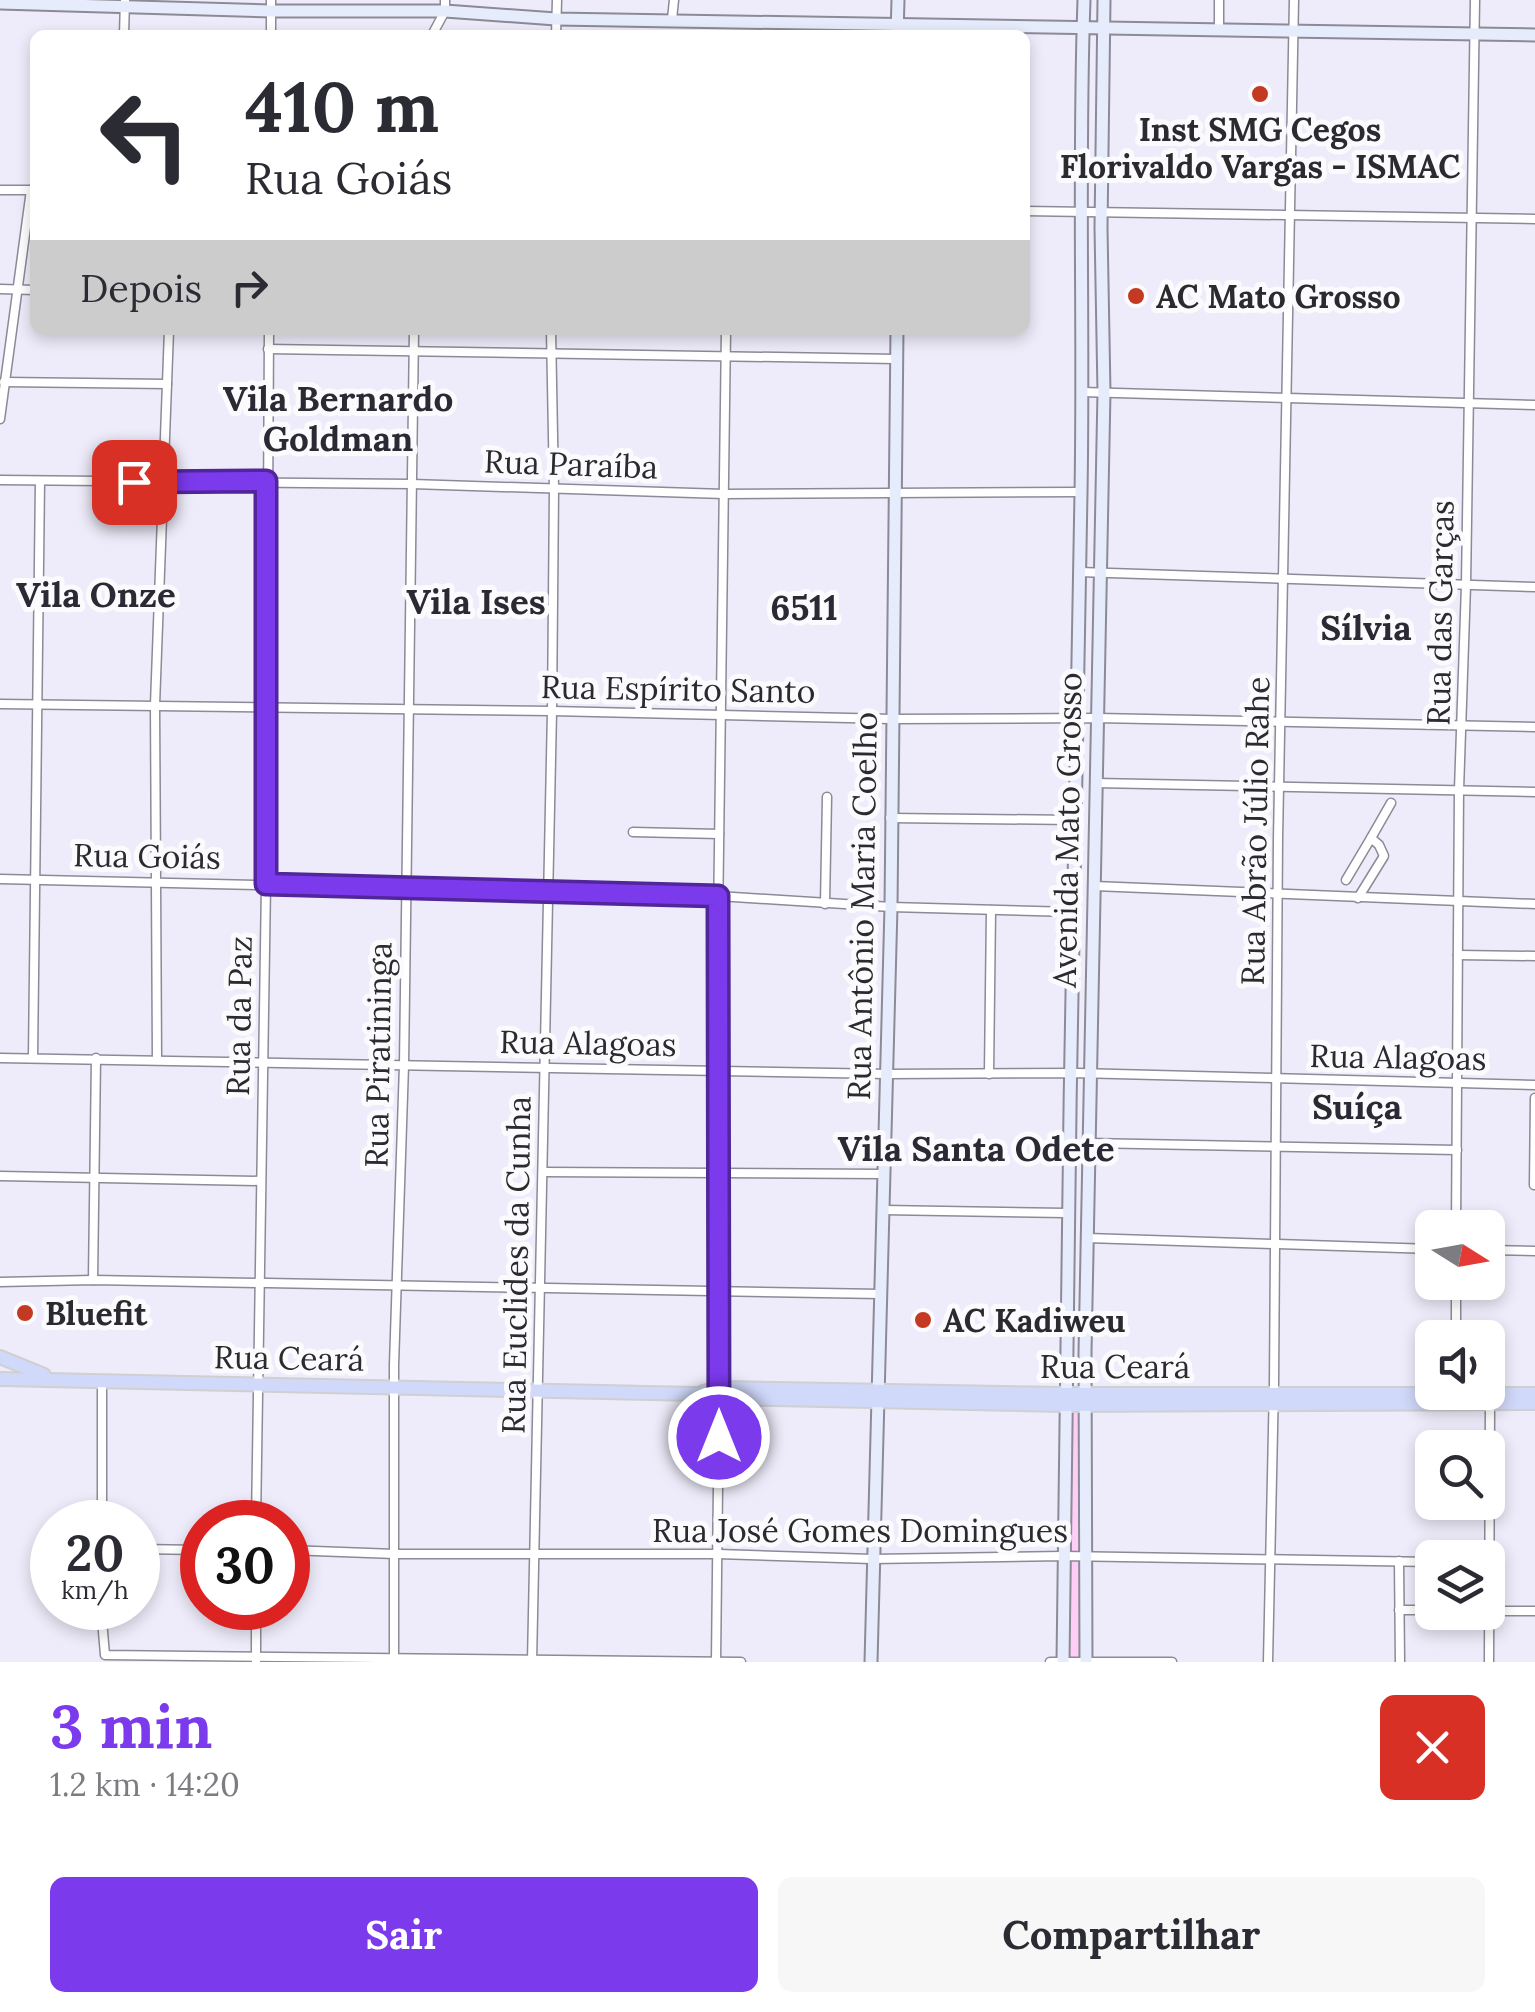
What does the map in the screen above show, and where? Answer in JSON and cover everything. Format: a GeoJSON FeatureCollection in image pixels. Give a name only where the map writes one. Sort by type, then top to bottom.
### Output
{"type":"FeatureCollection","features":[{"type":"Feature","properties":{"kind":"main road"},"geometry":{"type":"LineString","coordinates":[[898,0],[898,30]]}},
{"type":"Feature","properties":{"kind":"main road","name":"Avenida Mato Grosso"},"geometry":{"type":"LineString","coordinates":[[1062,1662],[1068,1073],[1082,492],[1080,212],[1084,0]]}},
{"type":"Feature","properties":{"kind":"main road","name":"Avenida Mato Grosso"},"geometry":{"type":"LineString","coordinates":[[1086,1661],[1088,1073],[1104,392],[1104,0]]}},
{"type":"Feature","properties":{"kind":"main road"},"geometry":{"type":"LineString","coordinates":[[0,3],[445,5],[556,19],[672,19],[730,28],[1104,27],[1535,34]]}},
{"type":"Feature","properties":{"kind":"main road","name":"Rua Antônio Maria Coelho"},"geometry":{"type":"LineString","coordinates":[[871,1662],[891,907],[897,335]]}},
{"type":"Feature","properties":{"kind":"main road"},"geometry":{"type":"LineString","coordinates":[[1092,923],[1073,905],[1094,892]]}},
{"type":"Feature","properties":{"kind":"main road"},"geometry":{"type":"LineString","coordinates":[[1068,1149],[1088,1144]]}},
{"type":"Feature","properties":{"kind":"main road"},"geometry":{"type":"LineString","coordinates":[[1065,1336],[1072,1349],[1085,1352]]}},
{"type":"Feature","properties":{"kind":"main road"},"geometry":{"type":"LineString","coordinates":[[0,1357],[55,1379]]}},
{"type":"Feature","properties":{"kind":"main road","name":"Rua Ceará"},"geometry":{"type":"LineString","coordinates":[[0,1382],[55,1379],[1065,1400],[1415,1397]]}},
{"type":"Feature","properties":{"kind":"main road","name":"Rua Ceará"},"geometry":{"type":"LineString","coordinates":[[1505,1397],[1535,1394]]}},
{"type":"Feature","properties":{"kind":"main road","name":"Rua Ceará"},"geometry":{"type":"LineString","coordinates":[[1505,1400],[1535,1403]]}},
{"type":"Feature","properties":{"kind":"street"},"geometry":{"type":"LineString","coordinates":[[556,30],[557,0]]}},
{"type":"Feature","properties":{"kind":"street"},"geometry":{"type":"LineString","coordinates":[[672,19],[674,0]]}},
{"type":"Feature","properties":{"kind":"street"},"geometry":{"type":"LineString","coordinates":[[1219,0],[1219,30]]}},
{"type":"Feature","properties":{"kind":"street","name":"Rua Abrão Júlio Rahe"},"geometry":{"type":"LineString","coordinates":[[1268,1662],[1294,0]]}},
{"type":"Feature","properties":{"kind":"street","name":"Rua das Garças"},"geometry":{"type":"LineString","coordinates":[[1456,1210],[1459,790],[1476,0]]}},
{"type":"Feature","properties":{"kind":"street"},"geometry":{"type":"LineString","coordinates":[[124,30],[125,4]]}},
{"type":"Feature","properties":{"kind":"street"},"geometry":{"type":"LineString","coordinates":[[434,30],[445,5]]}},
{"type":"Feature","properties":{"kind":"street"},"geometry":{"type":"LineString","coordinates":[[0,190],[30,190]]}},
{"type":"Feature","properties":{"kind":"street"},"geometry":{"type":"LineString","coordinates":[[0,419],[2,382],[30,210]]}},
{"type":"Feature","properties":{"kind":"street"},"geometry":{"type":"LineString","coordinates":[[1030,211],[1535,218]]}},
{"type":"Feature","properties":{"kind":"street"},"geometry":{"type":"LineString","coordinates":[[0,289],[30,290]]}},
{"type":"Feature","properties":{"kind":"street"},"geometry":{"type":"LineString","coordinates":[[157,1059],[156,705],[169,335]]}},
{"type":"Feature","properties":{"kind":"street","name":"Rua da Paz"},"geometry":{"type":"LineString","coordinates":[[256,1500],[266,884],[268,335]]}},
{"type":"Feature","properties":{"kind":"street","name":"Rua Piratininga"},"geometry":{"type":"LineString","coordinates":[[394,1660],[394,1388],[404,1065],[414,335]]}},
{"type":"Feature","properties":{"kind":"street","name":"Rua Euclides da Cunha"},"geometry":{"type":"LineString","coordinates":[[532,1661],[552,710],[551,335]]}},
{"type":"Feature","properties":{"kind":"street"},"geometry":{"type":"LineString","coordinates":[[716,1662],[716,1070],[726,335]]}},
{"type":"Feature","properties":{"kind":"street"},"geometry":{"type":"LineString","coordinates":[[268,349],[898,359]]}},
{"type":"Feature","properties":{"kind":"street"},"geometry":{"type":"LineString","coordinates":[[2,382],[167,384]]}},
{"type":"Feature","properties":{"kind":"street"},"geometry":{"type":"LineString","coordinates":[[1082,392],[1535,405]]}},
{"type":"Feature","properties":{"kind":"street","name":"Rua Paraíba"},"geometry":{"type":"LineString","coordinates":[[0,480],[266,481],[724,494],[1082,492]]}},
{"type":"Feature","properties":{"kind":"street"},"geometry":{"type":"LineString","coordinates":[[33,1057],[40,480]]}},
{"type":"Feature","properties":{"kind":"street"},"geometry":{"type":"LineString","coordinates":[[1079,572],[1535,587]]}},
{"type":"Feature","properties":{"kind":"street","name":"Rua Espírito Santo"},"geometry":{"type":"LineString","coordinates":[[0,704],[1535,727]]}},
{"type":"Feature","properties":{"kind":"street"},"geometry":{"type":"LineString","coordinates":[[1096,783],[1535,792]]}},
{"type":"Feature","properties":{"kind":"street"},"geometry":{"type":"LineString","coordinates":[[825,904],[827,797]]}},
{"type":"Feature","properties":{"kind":"street"},"geometry":{"type":"LineString","coordinates":[[1346,880],[1391,803]]}},
{"type":"Feature","properties":{"kind":"street"},"geometry":{"type":"LineString","coordinates":[[890,818],[1074,820]]}},
{"type":"Feature","properties":{"kind":"street"},"geometry":{"type":"LineString","coordinates":[[633,832],[719,834]]}},
{"type":"Feature","properties":{"kind":"street"},"geometry":{"type":"LineString","coordinates":[[1358,898],[1384,856],[1370,838]]}},
{"type":"Feature","properties":{"kind":"street","name":"Rua Goiás"},"geometry":{"type":"LineString","coordinates":[[0,879],[718,896],[991,910],[1073,905]]}},
{"type":"Feature","properties":{"kind":"street"},"geometry":{"type":"LineString","coordinates":[[1094,892],[1278,894],[1535,904]]}},
{"type":"Feature","properties":{"kind":"street"},"geometry":{"type":"LineString","coordinates":[[989,1074],[991,910]]}},
{"type":"Feature","properties":{"kind":"street"},"geometry":{"type":"LineString","coordinates":[[1458,955],[1535,956]]}},
{"type":"Feature","properties":{"kind":"street","name":"Rua Alagoas"},"geometry":{"type":"LineString","coordinates":[[0,1058],[887,1074],[1088,1073],[1535,1084]]}},
{"type":"Feature","properties":{"kind":"street"},"geometry":{"type":"LineString","coordinates":[[92,1280],[96,1058]]}},
{"type":"Feature","properties":{"kind":"street"},"geometry":{"type":"LineString","coordinates":[[1534,1186],[1535,1098]]}},
{"type":"Feature","properties":{"kind":"street"},"geometry":{"type":"LineString","coordinates":[[1088,1144],[1456,1150]]}},
{"type":"Feature","properties":{"kind":"street"},"geometry":{"type":"LineString","coordinates":[[544,1172],[883,1174]]}},
{"type":"Feature","properties":{"kind":"street"},"geometry":{"type":"LineString","coordinates":[[0,1176],[262,1181]]}},
{"type":"Feature","properties":{"kind":"street"},"geometry":{"type":"LineString","coordinates":[[883,1210],[1066,1213]]}},
{"type":"Feature","properties":{"kind":"street"},"geometry":{"type":"LineString","coordinates":[[1087,1238],[1415,1248]]}},
{"type":"Feature","properties":{"kind":"street"},"geometry":{"type":"LineString","coordinates":[[1505,1250],[1535,1251]]}},
{"type":"Feature","properties":{"kind":"street"},"geometry":{"type":"LineString","coordinates":[[0,1282],[92,1280],[881,1294]]}},
{"type":"Feature","properties":{"kind":"street"},"geometry":{"type":"LineString","coordinates":[[102,1381],[102,1500]]}},
{"type":"Feature","properties":{"kind":"street"},"geometry":{"type":"LineString","coordinates":[[1489,1540],[1490,1410]]}},
{"type":"Feature","properties":{"kind":"street","name":"Rua José Gomes Domingues"},"geometry":{"type":"LineString","coordinates":[[310,1551],[1415,1562]]}},
{"type":"Feature","properties":{"kind":"street"},"geometry":{"type":"LineString","coordinates":[[1398,1561],[1400,1662]]}},
{"type":"Feature","properties":{"kind":"street"},"geometry":{"type":"LineString","coordinates":[[1399,1610],[1415,1610]]}},
{"type":"Feature","properties":{"kind":"street"},"geometry":{"type":"LineString","coordinates":[[1505,1610],[1535,1611]]}},
{"type":"Feature","properties":{"kind":"street"},"geometry":{"type":"LineString","coordinates":[[101,1630],[102,1653],[256,1659],[741,1662]]}},
{"type":"Feature","properties":{"kind":"street"},"geometry":{"type":"LineString","coordinates":[[256,1630],[256,1659]]}},
{"type":"Feature","properties":{"kind":"street"},"geometry":{"type":"LineString","coordinates":[[1488,1630],[1488,1662]]}},
{"type":"Feature","properties":{"kind":"street"},"geometry":{"type":"LineString","coordinates":[[1050,1662],[1172,1662]]}},
{"type":"Feature","properties":{"kind":"shaded area"},"geometry":{"type":"Polygon","coordinates":[[[1080,1406],[1079,1662],[1068,1662],[1069,1407],[1080,1406]]]}},
{"type":"Feature","properties":{"kind":"place","name":"Inst SMG Cegos Florivaldo Vargas - ISMAC"},"geometry":{"type":"Point","coordinates":[1260,94]}},
{"type":"Feature","properties":{"kind":"place","name":"AC Mato Grosso"},"geometry":{"type":"Point","coordinates":[1136,296]}},
{"type":"Feature","properties":{"kind":"place","name":"Bluefit"},"geometry":{"type":"Point","coordinates":[25,1313]}},
{"type":"Feature","properties":{"kind":"place","name":"AC Kadiweu"},"geometry":{"type":"Point","coordinates":[923,1320]}},
{"type":"Feature","properties":{"kind":"district","name":"Vila Bernardo Goldman"},"geometry":{"type":"Point","coordinates":[338,418]}},
{"type":"Feature","properties":{"kind":"district","name":"Vila Onze"},"geometry":{"type":"Point","coordinates":[96,594]}},
{"type":"Feature","properties":{"kind":"district","name":"Vila Ises"},"geometry":{"type":"Point","coordinates":[476,601]}},
{"type":"Feature","properties":{"kind":"district","name":"6511"},"geometry":{"type":"Point","coordinates":[804,607]}},
{"type":"Feature","properties":{"kind":"district","name":"Sílvia"},"geometry":{"type":"Point","coordinates":[1366,627]}},
{"type":"Feature","properties":{"kind":"district","name":"Suíça"},"geometry":{"type":"Point","coordinates":[1357,1106]}},
{"type":"Feature","properties":{"kind":"district","name":"Vila Santa Odete"},"geometry":{"type":"Point","coordinates":[976,1148]}},
{"type":"Feature","properties":{"kind":"route"},"geometry":{"type":"LineString","coordinates":[[134,482],[266,481],[266,884],[718,896],[719,1437]]}}]}
